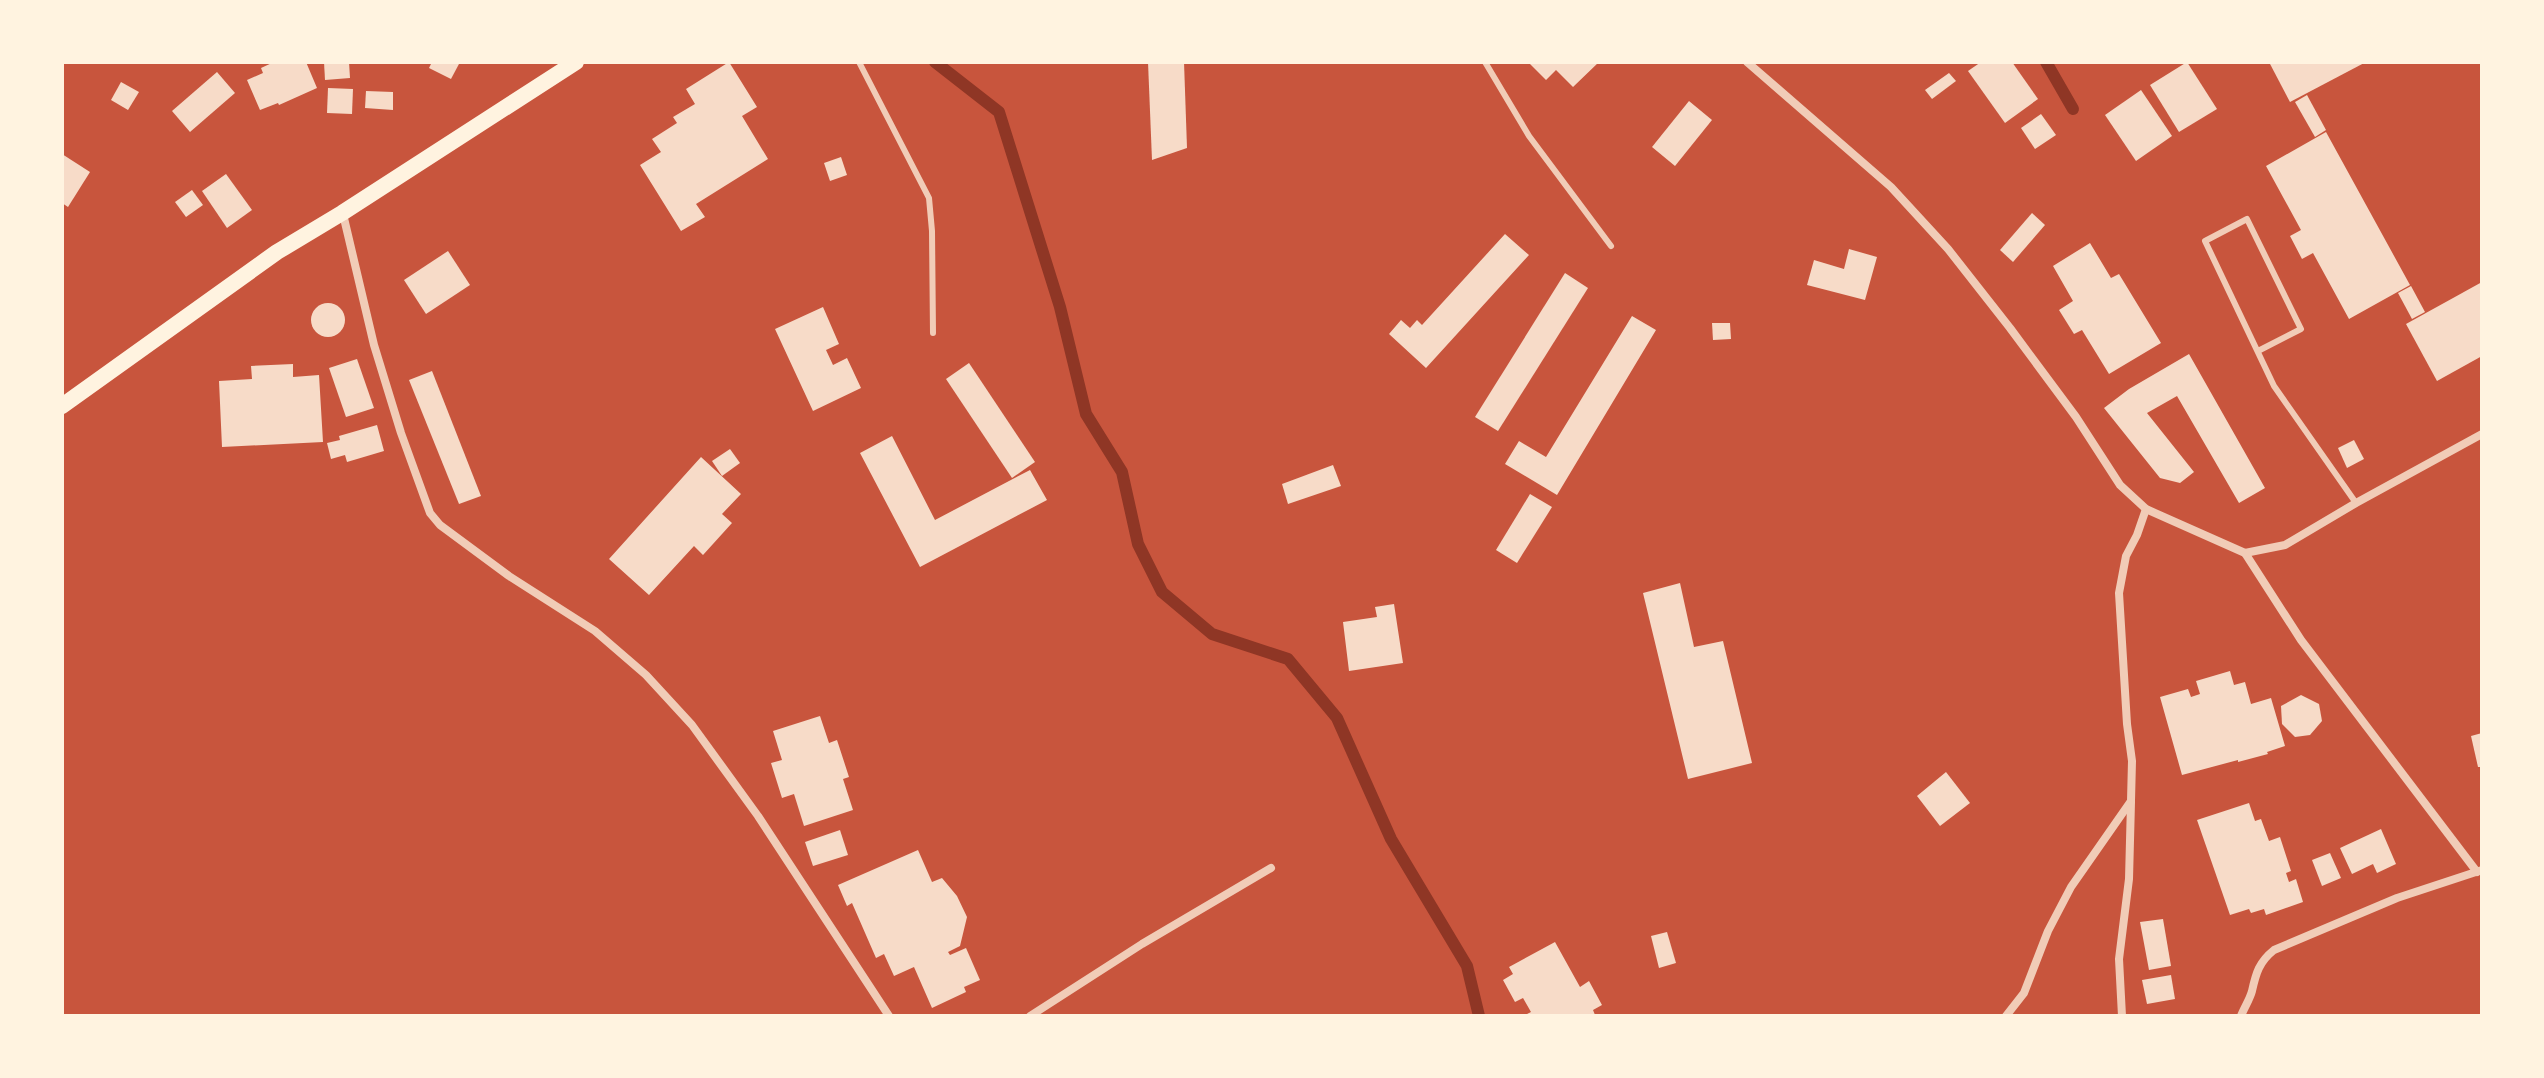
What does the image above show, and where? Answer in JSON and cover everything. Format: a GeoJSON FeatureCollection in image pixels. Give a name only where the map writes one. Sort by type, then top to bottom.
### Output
{"type":"FeatureCollection","features":[{"type":"Feature","properties":{"kind":"main road"},"geometry":{"type":"LineString","coordinates":[[62,406],[277,252],[576,62]]}},
{"type":"Feature","properties":{"kind":"street"},"geometry":{"type":"LineString","coordinates":[[1747,62],[1891,187],[1948,249],[2067,404],[2120,485],[2146,509],[2245,553],[2301,640],[2480,871],[2397,898],[2274,950],[2259,965],[2252,993],[2241,1016]]}},
{"type":"Feature","properties":{"kind":"street"},"geometry":{"type":"LineString","coordinates":[[342,213],[374,345],[430,513],[440,525],[509,576],[595,631],[655,685],[692,725],[758,816],[889,1016]]}},
{"type":"Feature","properties":{"kind":"street"},"geometry":{"type":"LineString","coordinates":[[2245,553],[2285,545],[2482,434]]}},
{"type":"Feature","properties":{"kind":"street"},"geometry":{"type":"LineString","coordinates":[[2122,1016],[2119,959],[2129,879],[2132,761],[2119,593],[2126,556],[2146,509]]}},
{"type":"Feature","properties":{"kind":"street"},"geometry":{"type":"LineString","coordinates":[[2006,1016],[2024,993],[2048,931],[2071,887],[2131,801]]}},
{"type":"Feature","properties":{"kind":"street"},"geometry":{"type":"LineString","coordinates":[[1030,1016],[1142,944],[1271,868]]}},
{"type":"Feature","properties":{"kind":"lane"},"geometry":{"type":"LineString","coordinates":[[859,62],[929,198],[933,333]]}},
{"type":"Feature","properties":{"kind":"lane"},"geometry":{"type":"LineString","coordinates":[[1485,62],[1529,136],[1611,246]]}},
{"type":"Feature","properties":{"kind":"lane"},"geometry":{"type":"LineString","coordinates":[[2258,351],[2301,329],[2247,219],[2205,241],[2274,386],[2356,503]]}},
{"type":"Feature","properties":{"kind":"building"},"geometry":{"type":"Polygon","coordinates":[[[274,62],[306,62],[317,88],[260,110],[247,80],[263,73],[261,68],[274,62]]]}},
{"type":"Feature","properties":{"kind":"building"},"geometry":{"type":"Polygon","coordinates":[[[324,62],[349,62],[350,78],[325,80],[324,62]]]}},
{"type":"Feature","properties":{"kind":"building"},"geometry":{"type":"Polygon","coordinates":[[[432,62],[460,62],[451,79],[429,68],[432,62]]]}},
{"type":"Feature","properties":{"kind":"building"},"geometry":{"type":"Polygon","coordinates":[[[729,62],[757,107],[742,116],[768,159],[696,204],[705,217],[681,231],[640,165],[661,152],[652,139],[677,123],[673,117],[695,104],[686,89],[729,62]]]}},
{"type":"Feature","properties":{"kind":"building"},"geometry":{"type":"Polygon","coordinates":[[[1148,62],[1184,62],[1187,148],[1152,160],[1148,62]]]}},
{"type":"Feature","properties":{"kind":"building"},"geometry":{"type":"Polygon","coordinates":[[[1528,62],[1599,62],[1573,87],[1556,70],[1546,80],[1528,62]]]}},
{"type":"Feature","properties":{"kind":"building"},"geometry":{"type":"Polygon","coordinates":[[[1981,62],[2012,62],[2038,99],[2005,123],[1968,71],[1981,62]]]}},
{"type":"Feature","properties":{"kind":"building"},"geometry":{"type":"Polygon","coordinates":[[[2187,62],[2217,109],[2179,132],[2150,85],[2187,62]]]}},
{"type":"Feature","properties":{"kind":"building"},"geometry":{"type":"Polygon","coordinates":[[[2269,62],[2366,62],[2290,102],[2269,62]]]}},
{"type":"Feature","properties":{"kind":"building"},"geometry":{"type":"Polygon","coordinates":[[[217,72],[235,93],[190,132],[172,111],[217,72]]]}},
{"type":"Feature","properties":{"kind":"building"},"geometry":{"type":"Polygon","coordinates":[[[1949,73],[1956,81],[1932,99],[1925,90],[1949,73]]]}},
{"type":"Feature","properties":{"kind":"building"},"geometry":{"type":"Polygon","coordinates":[[[121,82],[139,92],[128,110],[111,100],[121,82]]]}},
{"type":"Feature","properties":{"kind":"building"},"geometry":{"type":"Polygon","coordinates":[[[328,88],[353,89],[352,114],[327,113],[328,88]]]}},
{"type":"Feature","properties":{"kind":"building"},"geometry":{"type":"Polygon","coordinates":[[[2141,90],[2172,136],[2136,161],[2105,115],[2141,90]]]}},
{"type":"Feature","properties":{"kind":"building"},"geometry":{"type":"Polygon","coordinates":[[[366,91],[393,92],[393,110],[365,108],[366,91]]]}},
{"type":"Feature","properties":{"kind":"building"},"geometry":{"type":"Polygon","coordinates":[[[2307,95],[2326,130],[2315,137],[2295,102],[2307,95]]]}},
{"type":"Feature","properties":{"kind":"building"},"geometry":{"type":"Polygon","coordinates":[[[1689,101],[1712,120],[1675,166],[1652,147],[1689,101]]]}},
{"type":"Feature","properties":{"kind":"building"},"geometry":{"type":"Polygon","coordinates":[[[2041,114],[2056,135],[2035,149],[2021,128],[2041,114]]]}},
{"type":"Feature","properties":{"kind":"building"},"geometry":{"type":"Polygon","coordinates":[[[2326,132],[2410,285],[2349,319],[2313,253],[2302,259],[2290,236],[2301,230],[2266,166],[2326,132]]]}},
{"type":"Feature","properties":{"kind":"building"},"geometry":{"type":"Polygon","coordinates":[[[62,154],[90,172],[68,207],[62,203],[62,154]]]}},
{"type":"Feature","properties":{"kind":"building"},"geometry":{"type":"Polygon","coordinates":[[[841,157],[847,175],[830,181],[824,163],[841,157]]]}},
{"type":"Feature","properties":{"kind":"building"},"geometry":{"type":"Polygon","coordinates":[[[226,174],[252,210],[227,228],[202,191],[226,174]]]}},
{"type":"Feature","properties":{"kind":"building"},"geometry":{"type":"Polygon","coordinates":[[[192,190],[203,205],[186,217],[175,202],[192,190]]]}},
{"type":"Feature","properties":{"kind":"building"},"geometry":{"type":"Polygon","coordinates":[[[2032,213],[2045,225],[2013,262],[2000,250],[2032,213]]]}},
{"type":"Feature","properties":{"kind":"building"},"geometry":{"type":"Polygon","coordinates":[[[1505,234],[1529,255],[1426,368],[1389,334],[1401,320],[1410,328],[1417,320],[1422,325],[1505,234]]]}},
{"type":"Feature","properties":{"kind":"building"},"geometry":{"type":"Polygon","coordinates":[[[2090,243],[2111,278],[2119,274],[2161,343],[2109,374],[2082,330],[2074,334],[2059,310],[2073,301],[2053,266],[2090,243]]]}},
{"type":"Feature","properties":{"kind":"building"},"geometry":{"type":"Polygon","coordinates":[[[1849,249],[1877,257],[1865,300],[1807,285],[1814,260],[1844,269],[1849,249]]]}},
{"type":"Feature","properties":{"kind":"building"},"geometry":{"type":"Polygon","coordinates":[[[448,251],[470,285],[426,314],[404,280],[448,251]]]}},
{"type":"Feature","properties":{"kind":"building"},"geometry":{"type":"Polygon","coordinates":[[[1565,273],[1588,288],[1498,431],[1475,417],[1565,273]]]}},
{"type":"Feature","properties":{"kind":"building"},"geometry":{"type":"Polygon","coordinates":[[[2482,282],[2482,356],[2437,381],[2406,324],[2482,282]]]}},
{"type":"Feature","properties":{"kind":"building"},"geometry":{"type":"Polygon","coordinates":[[[2411,286],[2425,312],[2412,319],[2398,293],[2411,286]]]}},
{"type":"Feature","properties":{"kind":"building"},"geometry":{"type":"Polygon","coordinates":[[[328,303],[340,308],[345,320],[340,332],[328,337],[316,332],[311,320],[316,308],[328,303]]]}},
{"type":"Feature","properties":{"kind":"building"},"geometry":{"type":"Polygon","coordinates":[[[823,307],[839,344],[826,350],[833,365],[847,358],[861,388],[813,411],[775,329],[823,307]]]}},
{"type":"Feature","properties":{"kind":"building"},"geometry":{"type":"Polygon","coordinates":[[[1632,316],[1656,330],[1557,495],[1505,464],[1519,441],[1546,457],[1632,316]]]}},
{"type":"Feature","properties":{"kind":"building"},"geometry":{"type":"Polygon","coordinates":[[[1712,323],[1730,323],[1731,339],[1713,340],[1712,323]]]}},
{"type":"Feature","properties":{"kind":"building"},"geometry":{"type":"Polygon","coordinates":[[[2189,354],[2265,488],[2239,503],[2177,396],[2147,413],[2194,472],[2180,483],[2160,478],[2104,408],[2129,389],[2189,354]]]}},
{"type":"Feature","properties":{"kind":"building"},"geometry":{"type":"Polygon","coordinates":[[[357,359],[374,408],[346,417],[329,368],[357,359]]]}},
{"type":"Feature","properties":{"kind":"building"},"geometry":{"type":"Polygon","coordinates":[[[969,363],[1035,462],[1012,478],[946,379],[969,363]]]}},
{"type":"Feature","properties":{"kind":"building"},"geometry":{"type":"Polygon","coordinates":[[[293,364],[293,377],[319,375],[323,442],[222,447],[219,381],[252,379],[251,366],[293,364]]]}},
{"type":"Feature","properties":{"kind":"building"},"geometry":{"type":"Polygon","coordinates":[[[432,371],[481,496],[459,504],[409,380],[432,371]]]}},
{"type":"Feature","properties":{"kind":"building"},"geometry":{"type":"Polygon","coordinates":[[[377,425],[384,451],[347,462],[345,455],[331,459],[327,443],[340,440],[339,436],[377,425]]]}},
{"type":"Feature","properties":{"kind":"building"},"geometry":{"type":"Polygon","coordinates":[[[892,436],[935,520],[1030,470],[1047,500],[920,567],[860,453],[892,436]]]}},
{"type":"Feature","properties":{"kind":"building"},"geometry":{"type":"Polygon","coordinates":[[[2354,440],[2364,459],[2347,468],[2338,448],[2354,440]]]}},
{"type":"Feature","properties":{"kind":"building"},"geometry":{"type":"Polygon","coordinates":[[[730,449],[740,463],[722,476],[712,461],[730,449]]]}},
{"type":"Feature","properties":{"kind":"building"},"geometry":{"type":"Polygon","coordinates":[[[701,457],[741,494],[722,514],[732,523],[703,555],[694,546],[649,595],[609,559],[701,457]]]}},
{"type":"Feature","properties":{"kind":"building"},"geometry":{"type":"Polygon","coordinates":[[[1333,465],[1341,486],[1288,504],[1282,484],[1333,465]]]}},
{"type":"Feature","properties":{"kind":"building"},"geometry":{"type":"Polygon","coordinates":[[[1530,494],[1552,507],[1517,563],[1496,550],[1530,494]]]}},
{"type":"Feature","properties":{"kind":"building"},"geometry":{"type":"Polygon","coordinates":[[[1680,583],[1694,647],[1723,641],[1752,763],[1688,779],[1643,593],[1680,583]]]}},
{"type":"Feature","properties":{"kind":"building"},"geometry":{"type":"Polygon","coordinates":[[[1394,604],[1403,663],[1349,671],[1343,622],[1377,617],[1375,607],[1394,604]]]}},
{"type":"Feature","properties":{"kind":"building"},"geometry":{"type":"Polygon","coordinates":[[[2230,671],[2234,685],[2245,682],[2251,704],[2271,698],[2285,746],[2268,754],[2182,775],[2160,697],[2188,689],[2191,697],[2200,694],[2196,681],[2230,671]]]}},
{"type":"Feature","properties":{"kind":"building"},"geometry":{"type":"Polygon","coordinates":[[[2301,695],[2319,704],[2322,721],[2310,735],[2295,737],[2282,724],[2281,706],[2301,695]]]}},
{"type":"Feature","properties":{"kind":"building"},"geometry":{"type":"Polygon","coordinates":[[[820,716],[829,743],[837,740],[849,777],[843,779],[853,810],[804,826],[794,794],[782,798],[771,763],[782,760],[773,731],[820,716]]]}},
{"type":"Feature","properties":{"kind":"building"},"geometry":{"type":"Polygon","coordinates":[[[2482,733],[2482,767],[2478,767],[2471,736],[2482,733]]]}},
{"type":"Feature","properties":{"kind":"building"},"geometry":{"type":"Polygon","coordinates":[[[1946,772],[1970,803],[1940,826],[1917,796],[1946,772]]]}},
{"type":"Feature","properties":{"kind":"building"},"geometry":{"type":"Polygon","coordinates":[[[2249,803],[2255,821],[2261,819],[2269,841],[2280,837],[2291,871],[2286,873],[2289,882],[2296,879],[2303,902],[2266,915],[2264,909],[2251,913],[2249,909],[2230,915],[2197,820],[2249,803]]]}},
{"type":"Feature","properties":{"kind":"building"},"geometry":{"type":"Polygon","coordinates":[[[2381,829],[2396,864],[2377,873],[2373,864],[2352,874],[2340,848],[2381,829]]]}},
{"type":"Feature","properties":{"kind":"building"},"geometry":{"type":"Polygon","coordinates":[[[840,830],[848,855],[813,866],[805,842],[840,830]]]}},
{"type":"Feature","properties":{"kind":"building"},"geometry":{"type":"Polygon","coordinates":[[[918,850],[932,882],[942,878],[957,896],[967,917],[960,946],[948,952],[950,955],[966,948],[980,980],[964,987],[966,992],[932,1008],[914,967],[894,976],[884,954],[876,958],[852,903],[847,906],[838,885],[918,850]]]}},
{"type":"Feature","properties":{"kind":"building"},"geometry":{"type":"Polygon","coordinates":[[[2330,853],[2341,878],[2322,886],[2312,860],[2330,853]]]}},
{"type":"Feature","properties":{"kind":"building"},"geometry":{"type":"Polygon","coordinates":[[[2163,919],[2171,966],[2149,970],[2140,922],[2163,919]]]}},
{"type":"Feature","properties":{"kind":"building"},"geometry":{"type":"Polygon","coordinates":[[[1667,932],[1676,963],[1659,968],[1651,936],[1667,932]]]}},
{"type":"Feature","properties":{"kind":"building"},"geometry":{"type":"Polygon","coordinates":[[[1555,942],[1580,987],[1589,981],[1602,1005],[1593,1010],[1595,1015],[1523,1016],[1531,1012],[1523,998],[1515,1002],[1503,980],[1513,974],[1509,967],[1555,942]]]}},
{"type":"Feature","properties":{"kind":"building"},"geometry":{"type":"Polygon","coordinates":[[[2171,975],[2175,999],[2147,1004],[2142,980],[2171,975]]]}},
{"type":"Feature","properties":{"kind":"waterway"},"geometry":{"type":"LineString","coordinates":[[935,62],[999,112],[1060,307],[1086,414],[1122,472],[1138,544],[1162,592],[1212,634],[1288,659],[1337,718],[1391,839],[1467,966],[1479,1016]]}},
{"type":"Feature","properties":{"kind":"waterway"},"geometry":{"type":"LineString","coordinates":[[2046,62],[2073,109]]}}]}
